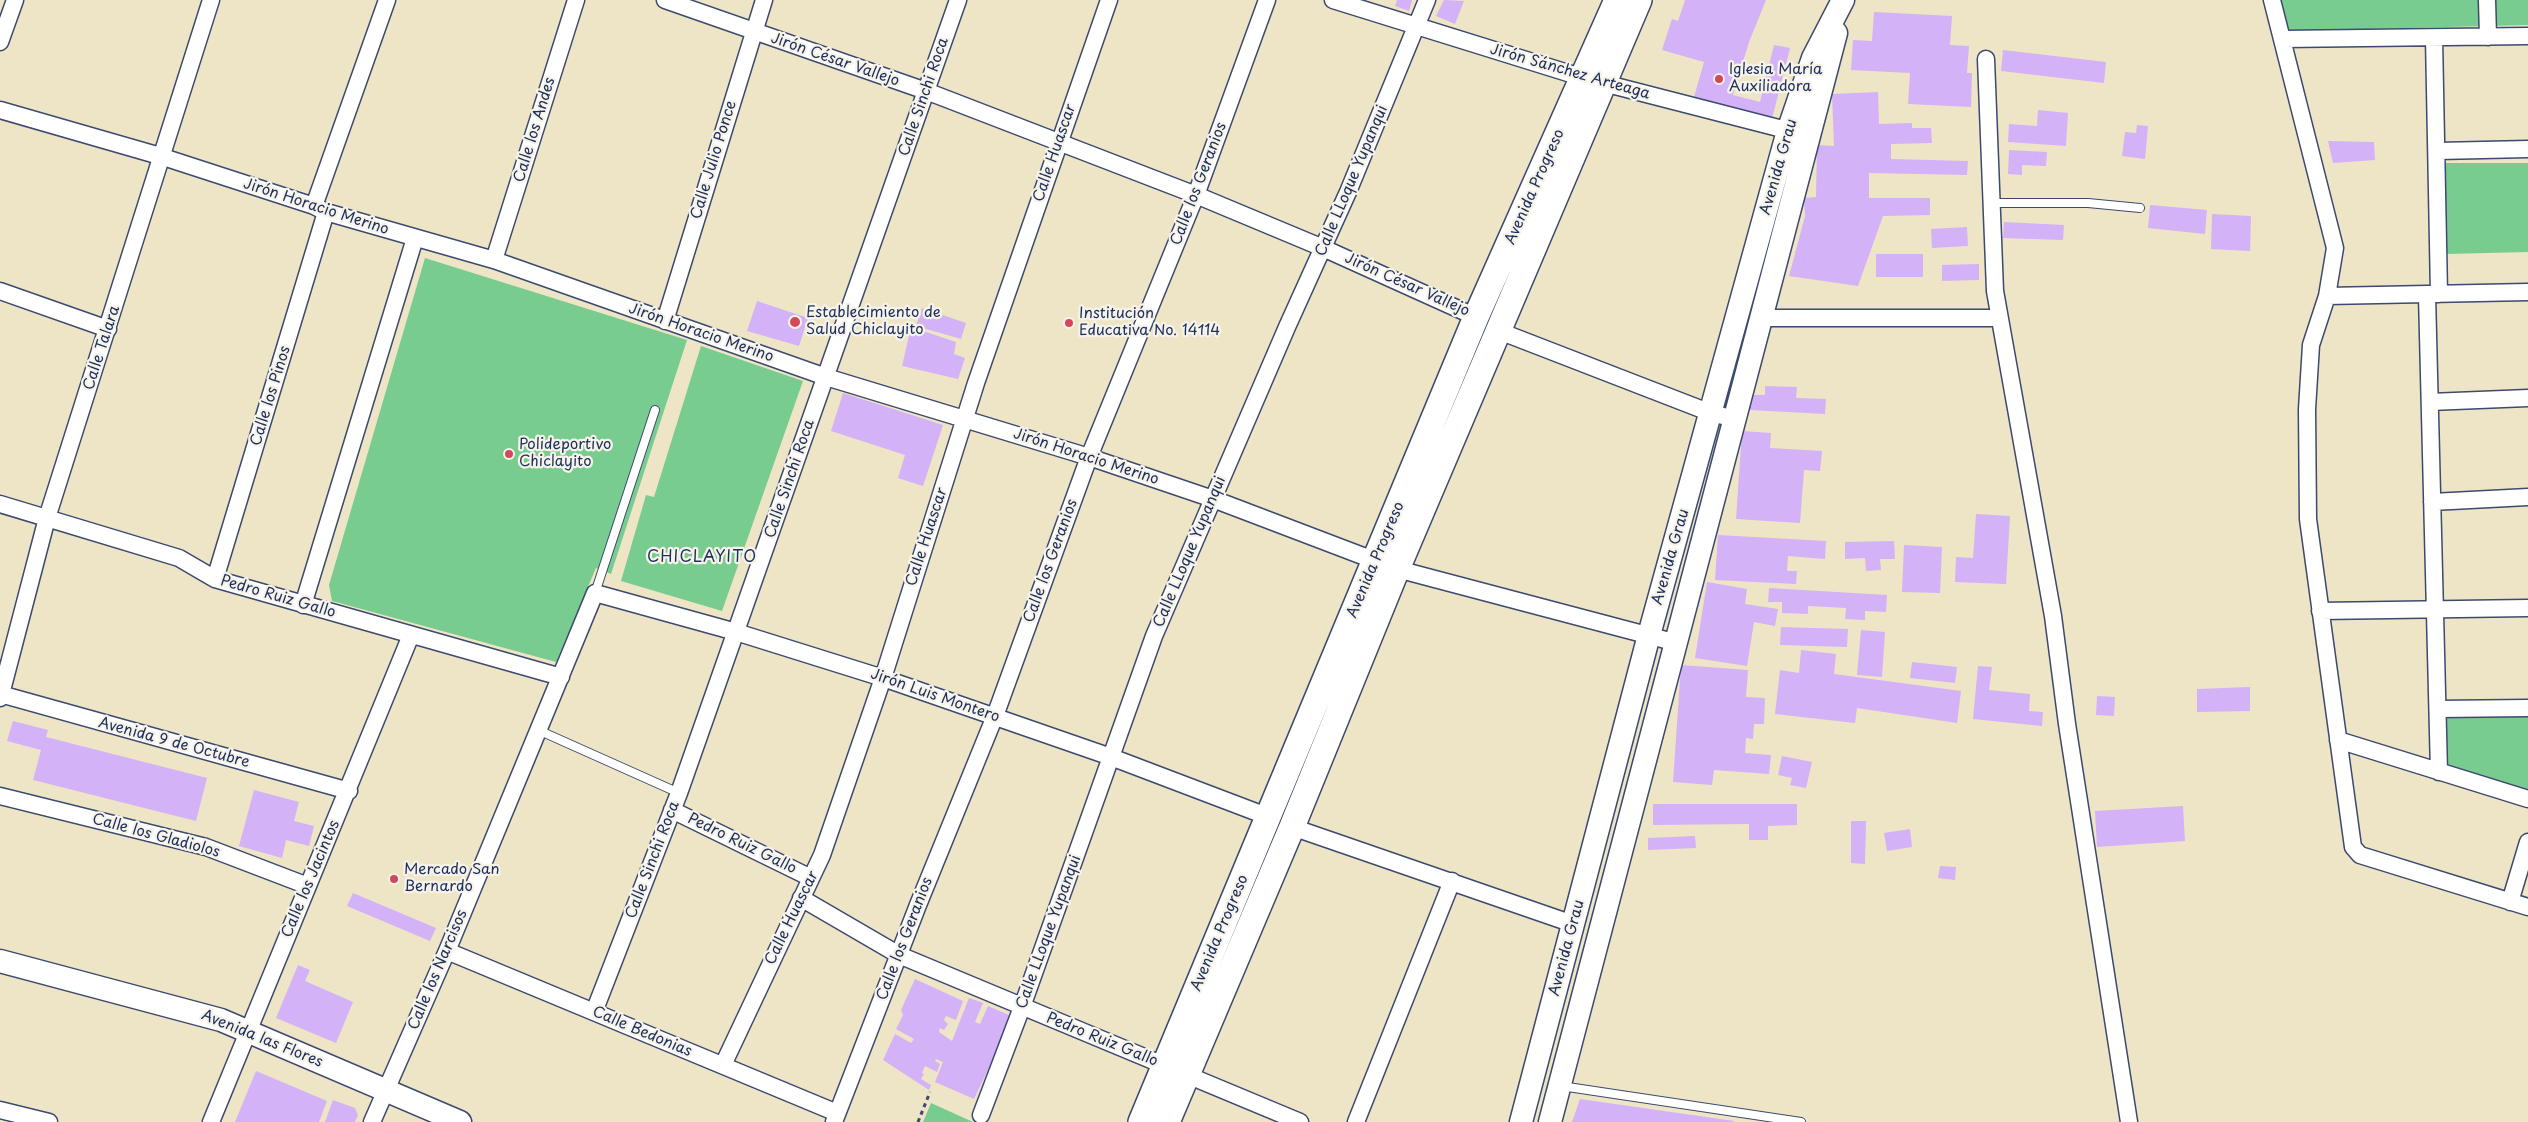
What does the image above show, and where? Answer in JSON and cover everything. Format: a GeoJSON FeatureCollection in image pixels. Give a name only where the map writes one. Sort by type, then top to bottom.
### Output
{"type":"FeatureCollection","features":[{"type":"Feature","properties":{"kind":"main road","name":"Avenida Progreso"},"geometry":{"type":"LineString","coordinates":[[1140,1122],[1269,817],[1387,564],[1499,331],[1594,81],[1617,0]]}},
{"type":"Feature","properties":{"kind":"main road","name":"Avenida Progreso"},"geometry":{"type":"LineString","coordinates":[[1167,1122],[1292,827],[1476,316],[1594,81],[1639,0]]}},
{"type":"Feature","properties":{"kind":"street"},"geometry":{"type":"LineString","coordinates":[[0,42],[15,0]]}},
{"type":"Feature","properties":{"kind":"street","name":"Calle Talara"},"geometry":{"type":"LineString","coordinates":[[0,696],[47,518],[108,329],[160,156],[211,0]]}},
{"type":"Feature","properties":{"kind":"street","name":"Calle los Pinos"},"geometry":{"type":"LineString","coordinates":[[215,579],[320,209],[387,0]]}},
{"type":"Feature","properties":{"kind":"street","name":"Calle los Andes"},"geometry":{"type":"LineString","coordinates":[[494,260],[576,0]]}},
{"type":"Feature","properties":{"kind":"street","name":"Jirón César Vallejo"},"geometry":{"type":"LineString","coordinates":[[665,0],[753,33],[926,91],[1196,195],[1323,248],[1476,316]]}},
{"type":"Feature","properties":{"kind":"street","name":"Calle Julio Ponce"},"geometry":{"type":"LineString","coordinates":[[665,321],[764,0]]}},
{"type":"Feature","properties":{"kind":"street","name":"Calle Sinchi Roca"},"geometry":{"type":"LineString","coordinates":[[594,1012],[679,792],[958,0]]}},
{"type":"Feature","properties":{"kind":"street","name":"Calle Huascar"},"geometry":{"type":"LineString","coordinates":[[723,1065],[822,855],[883,678],[965,418],[1109,0]]}},
{"type":"Feature","properties":{"kind":"street","name":"Calle los Geranios"},"geometry":{"type":"LineString","coordinates":[[835,1117],[995,716],[1090,457],[1196,195],[1267,0]]}},
{"type":"Feature","properties":{"kind":"street","name":"Jirón Sánchez Arteaga"},"geometry":{"type":"LineString","coordinates":[[1333,0],[1594,81],[1810,136]]}},
{"type":"Feature","properties":{"kind":"street","name":"Calle LLoque Yupanqui"},"geometry":{"type":"LineString","coordinates":[[981,1115],[1022,1007],[1154,636],[1323,248],[1427,0]]}},
{"type":"Feature","properties":{"kind":"street","name":"Avenida Grau"},"geometry":{"type":"LineString","coordinates":[[1521,1122],[1649,635],[1788,131],[1813,58],[1844,0]]}},
{"type":"Feature","properties":{"kind":"street","name":"Avenida Grau"},"geometry":{"type":"LineString","coordinates":[[1550,1122],[1810,136],[1844,0]]}},
{"type":"Feature","properties":{"kind":"street"},"geometry":{"type":"LineString","coordinates":[[2272,0],[2336,248],[2327,296],[2311,345],[2307,400],[2308,519],[2353,847],[2360,855],[2528,907]]}},
{"type":"Feature","properties":{"kind":"street"},"geometry":{"type":"LineString","coordinates":[[2487,0],[2488,37]]}},
{"type":"Feature","properties":{"kind":"street"},"geometry":{"type":"LineString","coordinates":[[2283,39],[2528,36]]}},
{"type":"Feature","properties":{"kind":"street"},"geometry":{"type":"LineString","coordinates":[[2434,38],[2438,151],[2430,402],[2439,772]]}},
{"type":"Feature","properties":{"kind":"street"},"geometry":{"type":"LineString","coordinates":[[1986,59],[1995,291],[2053,616],[2067,724],[2129,1122]]}},
{"type":"Feature","properties":{"kind":"street","name":"Jirón Horacio Merino"},"geometry":{"type":"LineString","coordinates":[[0,110],[160,156],[320,209],[494,260],[826,377],[1090,457],[1213,499],[1387,564],[1676,643]]}},
{"type":"Feature","properties":{"kind":"street"},"geometry":{"type":"LineString","coordinates":[[2438,151],[2528,149]]}},
{"type":"Feature","properties":{"kind":"street"},"geometry":{"type":"LineString","coordinates":[[304,605],[415,238]]}},
{"type":"Feature","properties":{"kind":"street"},"geometry":{"type":"LineString","coordinates":[[0,291],[108,329]]}},
{"type":"Feature","properties":{"kind":"street"},"geometry":{"type":"LineString","coordinates":[[2327,296],[2528,292]]}},
{"type":"Feature","properties":{"kind":"street"},"geometry":{"type":"LineString","coordinates":[[1762,318],[2000,318]]}},
{"type":"Feature","properties":{"kind":"street"},"geometry":{"type":"LineString","coordinates":[[1499,331],[1711,413],[1735,419]]}},
{"type":"Feature","properties":{"kind":"street"},"geometry":{"type":"LineString","coordinates":[[2430,402],[2528,398]]}},
{"type":"Feature","properties":{"kind":"street"},"geometry":{"type":"LineString","coordinates":[[2432,502],[2528,497]]}},
{"type":"Feature","properties":{"kind":"street","name":"Pedro Ruiz Gallo"},"geometry":{"type":"LineString","coordinates":[[0,504],[179,558],[215,579],[561,678]]}},
{"type":"Feature","properties":{"kind":"street"},"geometry":{"type":"LineString","coordinates":[[561,678],[595,594]]}},
{"type":"Feature","properties":{"kind":"street","name":"Jirón Luis Montero"},"geometry":{"type":"LineString","coordinates":[[595,594],[736,632],[883,678],[1111,757],[1269,817]]}},
{"type":"Feature","properties":{"kind":"street"},"geometry":{"type":"LineString","coordinates":[[2320,612],[2528,608]]}},
{"type":"Feature","properties":{"kind":"street","name":"Calle los Jacintos"},"geometry":{"type":"LineString","coordinates":[[211,1122],[349,791],[411,635]]}},
{"type":"Feature","properties":{"kind":"street","name":"Calle los Narcisos"},"geometry":{"type":"LineString","coordinates":[[372,1122],[447,951],[561,678]]}},
{"type":"Feature","properties":{"kind":"street","name":"Avenida 9 de Octubre"},"geometry":{"type":"LineString","coordinates":[[0,696],[349,791]]}},
{"type":"Feature","properties":{"kind":"street"},"geometry":{"type":"LineString","coordinates":[[2438,709],[2528,708]]}},
{"type":"Feature","properties":{"kind":"street"},"geometry":{"type":"LineString","coordinates":[[2338,740],[2528,798]]}},
{"type":"Feature","properties":{"kind":"street","name":"Calle los Gladiolos"},"geometry":{"type":"LineString","coordinates":[[0,796],[206,847],[308,886]]}},
{"type":"Feature","properties":{"kind":"street","name":"Pedro Ruiz Gallo"},"geometry":{"type":"LineString","coordinates":[[672,810],[811,878]]}},
{"type":"Feature","properties":{"kind":"street"},"geometry":{"type":"LineString","coordinates":[[1292,827],[1574,924]]}},
{"type":"Feature","properties":{"kind":"street"},"geometry":{"type":"LineString","coordinates":[[2510,902],[2528,842]]}},
{"type":"Feature","properties":{"kind":"street"},"geometry":{"type":"LineString","coordinates":[[1356,1122],[1452,881]]}},
{"type":"Feature","properties":{"kind":"street","name":"Pedro Ruiz Gallo"},"geometry":{"type":"LineString","coordinates":[[801,898],[899,955],[1300,1122]]}},
{"type":"Feature","properties":{"kind":"street","name":"Calle Bedonias"},"geometry":{"type":"LineString","coordinates":[[447,951],[723,1065],[835,1117]]}},
{"type":"Feature","properties":{"kind":"street","name":"Avenida las Flores"},"geometry":{"type":"LineString","coordinates":[[0,961],[221,1020],[460,1122]]}},
{"type":"Feature","properties":{"kind":"street"},"geometry":{"type":"LineString","coordinates":[[0,1110],[49,1122]]}},
{"type":"Feature","properties":{"kind":"lane"},"geometry":{"type":"LineString","coordinates":[[1992,203],[2088,203],[2140,208]]}},
{"type":"Feature","properties":{"kind":"lane"},"geometry":{"type":"LineString","coordinates":[[595,594],[655,410]]}},
{"type":"Feature","properties":{"kind":"lane","name":"Pedro Ruiz Gallo"},"geometry":{"type":"LineString","coordinates":[[538,730],[679,792]]}},
{"type":"Feature","properties":{"kind":"lane"},"geometry":{"type":"LineString","coordinates":[[1561,1086],[1802,1122]]}},
{"type":"Feature","properties":{"kind":"path"},"geometry":{"type":"LineString","coordinates":[[918,1122],[930,1092]]}},
{"type":"Feature","properties":{"kind":"green space"},"geometry":{"type":"Polygon","coordinates":[[[2279,0],[2528,0],[2528,25],[2285,31],[2279,0]]]}},
{"type":"Feature","properties":{"kind":"green space"},"geometry":{"type":"Polygon","coordinates":[[[2445,163],[2528,163],[2528,252],[2446,254],[2445,163]]]}},
{"type":"Feature","properties":{"kind":"green space","name":"Polideportivo Chiclayito"},"geometry":{"type":"Polygon","coordinates":[[[425,258],[687,340],[611,574],[596,568],[556,662],[332,601],[329,585],[425,258]]]}},
{"type":"Feature","properties":{"kind":"green space"},"geometry":{"type":"Polygon","coordinates":[[[701,346],[803,381],[722,611],[621,581],[646,495],[654,497],[701,346]]]}},
{"type":"Feature","properties":{"kind":"green space"},"geometry":{"type":"Polygon","coordinates":[[[2528,715],[2528,790],[2445,768],[2442,718],[2528,715]]]}},
{"type":"Feature","properties":{"kind":"green space"},"geometry":{"type":"Polygon","coordinates":[[[931,1103],[973,1122],[923,1122],[931,1103]]]}},
{"type":"Feature","properties":{"kind":"building"},"geometry":{"type":"Polygon","coordinates":[[[1397,0],[1412,0],[1409,11],[1395,6],[1397,0]]]}},
{"type":"Feature","properties":{"kind":"building"},"geometry":{"type":"Polygon","coordinates":[[[1444,0],[1464,1],[1455,24],[1436,16],[1444,0]]]}},
{"type":"Feature","properties":{"kind":"building"},"geometry":{"type":"Polygon","coordinates":[[[1685,0],[1766,0],[1749,42],[1733,95],[1760,102],[1774,45],[1790,48],[1772,119],[1694,97],[1704,62],[1662,50],[1672,19],[1678,21],[1685,0]]]}},
{"type":"Feature","properties":{"kind":"building"},"geometry":{"type":"Polygon","coordinates":[[[1874,12],[1952,16],[1950,45],[1969,46],[1967,73],[1972,73],[1971,107],[1908,104],[1910,73],[1851,70],[1853,40],[1872,41],[1874,12]]]}},
{"type":"Feature","properties":{"kind":"building"},"geometry":{"type":"Polygon","coordinates":[[[2003,50],[2106,62],[2104,83],[2001,71],[2003,50]]]}},
{"type":"Feature","properties":{"kind":"building"},"geometry":{"type":"Polygon","coordinates":[[[1878,92],[1879,124],[1912,123],[1912,128],[1931,128],[1932,143],[1891,144],[1891,159],[1968,161],[1967,175],[1869,173],[1869,198],[1930,198],[1930,215],[1883,216],[1858,286],[1789,276],[1805,216],[1804,198],[1816,197],[1817,145],[1834,146],[1832,94],[1878,92]]]}},
{"type":"Feature","properties":{"kind":"building"},"geometry":{"type":"Polygon","coordinates":[[[2038,110],[2068,113],[2066,146],[2008,142],[2009,124],[2037,126],[2038,110]]]}},
{"type":"Feature","properties":{"kind":"building"},"geometry":{"type":"Polygon","coordinates":[[[2137,125],[2148,126],[2145,159],[2122,156],[2125,132],[2136,133],[2137,125]]]}},
{"type":"Feature","properties":{"kind":"building"},"geometry":{"type":"Polygon","coordinates":[[[2328,141],[2374,142],[2375,160],[2333,163],[2328,141]]]}},
{"type":"Feature","properties":{"kind":"building"},"geometry":{"type":"Polygon","coordinates":[[[2009,150],[2047,152],[2046,166],[2022,165],[2022,175],[2008,174],[2009,150]]]}},
{"type":"Feature","properties":{"kind":"building"},"geometry":{"type":"Polygon","coordinates":[[[2150,205],[2207,210],[2205,234],[2148,228],[2150,205]]]}},
{"type":"Feature","properties":{"kind":"building"},"geometry":{"type":"Polygon","coordinates":[[[2212,214],[2251,216],[2250,251],[2211,249],[2212,214]]]}},
{"type":"Feature","properties":{"kind":"building"},"geometry":{"type":"Polygon","coordinates":[[[2004,222],[2064,225],[2063,240],[2003,238],[2004,222]]]}},
{"type":"Feature","properties":{"kind":"building"},"geometry":{"type":"Polygon","coordinates":[[[1967,227],[1968,246],[1932,248],[1931,229],[1967,227]]]}},
{"type":"Feature","properties":{"kind":"building"},"geometry":{"type":"Polygon","coordinates":[[[1876,254],[1923,254],[1923,277],[1876,277],[1876,254]]]}},
{"type":"Feature","properties":{"kind":"building"},"geometry":{"type":"Polygon","coordinates":[[[1979,264],[1979,280],[1942,281],[1942,265],[1979,264]]]}},
{"type":"Feature","properties":{"kind":"building"},"geometry":{"type":"Polygon","coordinates":[[[757,301],[808,318],[799,346],[747,331],[757,301]]]}},
{"type":"Feature","properties":{"kind":"building"},"geometry":{"type":"Polygon","coordinates":[[[922,308],[966,323],[961,339],[916,326],[922,308]]]}},
{"type":"Feature","properties":{"kind":"building"},"geometry":{"type":"Polygon","coordinates":[[[911,327],[956,342],[954,354],[965,358],[958,379],[902,366],[911,327]]]}},
{"type":"Feature","properties":{"kind":"building"},"geometry":{"type":"Polygon","coordinates":[[[1765,386],[1797,387],[1796,398],[1826,399],[1825,414],[1750,410],[1750,395],[1765,395],[1765,386]]]}},
{"type":"Feature","properties":{"kind":"building"},"geometry":{"type":"Polygon","coordinates":[[[843,393],[943,425],[923,486],[898,478],[905,455],[831,431],[843,393]]]}},
{"type":"Feature","properties":{"kind":"building"},"geometry":{"type":"Polygon","coordinates":[[[1742,431],[1771,433],[1770,448],[1822,451],[1820,471],[1804,470],[1800,523],[1736,519],[1742,431]]]}},
{"type":"Feature","properties":{"kind":"building"},"geometry":{"type":"Polygon","coordinates":[[[1976,514],[2010,516],[2006,584],[1955,582],[1956,557],[1973,558],[1976,514]]]}},
{"type":"Feature","properties":{"kind":"building"},"geometry":{"type":"Polygon","coordinates":[[[1718,535],[1826,541],[1825,559],[1788,556],[1787,571],[1797,571],[1796,584],[1715,580],[1718,535]]]}},
{"type":"Feature","properties":{"kind":"building"},"geometry":{"type":"Polygon","coordinates":[[[1894,541],[1895,559],[1880,559],[1881,570],[1866,571],[1865,558],[1845,559],[1845,542],[1894,541]]]}},
{"type":"Feature","properties":{"kind":"building"},"geometry":{"type":"Polygon","coordinates":[[[1904,545],[1942,547],[1940,593],[1902,592],[1904,545]]]}},
{"type":"Feature","properties":{"kind":"building"},"geometry":{"type":"Polygon","coordinates":[[[1707,582],[1747,589],[1745,604],[1778,609],[1775,626],[1754,622],[1747,666],[1695,658],[1707,582]]]}},
{"type":"Feature","properties":{"kind":"building"},"geometry":{"type":"Polygon","coordinates":[[[1769,588],[1887,595],[1886,612],[1865,611],[1865,620],[1845,619],[1846,608],[1808,606],[1808,614],[1782,613],[1782,602],[1768,602],[1769,588]]]}},
{"type":"Feature","properties":{"kind":"building"},"geometry":{"type":"Polygon","coordinates":[[[1781,627],[1848,629],[1847,647],[1780,645],[1781,627]]]}},
{"type":"Feature","properties":{"kind":"building"},"geometry":{"type":"Polygon","coordinates":[[[1861,630],[1885,632],[1882,677],[1857,675],[1861,630]]]}},
{"type":"Feature","properties":{"kind":"building"},"geometry":{"type":"Polygon","coordinates":[[[1801,650],[1836,654],[1834,674],[1961,691],[1957,723],[1857,708],[1855,723],[1775,714],[1780,670],[1799,673],[1801,650]]]}},
{"type":"Feature","properties":{"kind":"building"},"geometry":{"type":"Polygon","coordinates":[[[1912,662],[1957,667],[1955,683],[1910,678],[1912,662]]]}},
{"type":"Feature","properties":{"kind":"building"},"geometry":{"type":"Polygon","coordinates":[[[1681,665],[1748,670],[1746,697],[1765,698],[1764,724],[1754,724],[1753,739],[1746,738],[1745,753],[1771,755],[1769,774],[1714,770],[1712,785],[1673,782],[1681,665]]]}},
{"type":"Feature","properties":{"kind":"building"},"geometry":{"type":"Polygon","coordinates":[[[1978,666],[1992,667],[1989,690],[2030,694],[2029,711],[2043,712],[2042,726],[1973,719],[1978,666]]]}},
{"type":"Feature","properties":{"kind":"building"},"geometry":{"type":"Polygon","coordinates":[[[2250,687],[2250,711],[2197,712],[2197,689],[2250,687]]]}},
{"type":"Feature","properties":{"kind":"building"},"geometry":{"type":"Polygon","coordinates":[[[2097,696],[2115,697],[2114,716],[2096,715],[2097,696]]]}},
{"type":"Feature","properties":{"kind":"building"},"geometry":{"type":"Polygon","coordinates":[[[13,721],[48,730],[46,737],[207,778],[196,821],[33,780],[41,750],[7,741],[13,721]]]}},
{"type":"Feature","properties":{"kind":"building"},"geometry":{"type":"Polygon","coordinates":[[[1782,756],[1812,762],[1806,788],[1790,785],[1792,778],[1778,775],[1782,756]]]}},
{"type":"Feature","properties":{"kind":"building"},"geometry":{"type":"Polygon","coordinates":[[[254,790],[299,802],[294,821],[314,826],[309,846],[286,840],[282,858],[239,846],[254,790]]]}},
{"type":"Feature","properties":{"kind":"building"},"geometry":{"type":"Polygon","coordinates":[[[1653,804],[1797,804],[1797,825],[1768,826],[1768,840],[1749,840],[1749,824],[1653,825],[1653,804]]]}},
{"type":"Feature","properties":{"kind":"building"},"geometry":{"type":"Polygon","coordinates":[[[2183,806],[2185,841],[2097,847],[2095,811],[2183,806]]]}},
{"type":"Feature","properties":{"kind":"building"},"geometry":{"type":"Polygon","coordinates":[[[1851,821],[1866,821],[1865,864],[1851,863],[1851,821]]]}},
{"type":"Feature","properties":{"kind":"building"},"geometry":{"type":"Polygon","coordinates":[[[1910,829],[1912,847],[1887,851],[1884,833],[1910,829]]]}},
{"type":"Feature","properties":{"kind":"building"},"geometry":{"type":"Polygon","coordinates":[[[1695,836],[1696,848],[1648,850],[1648,838],[1695,836]]]}},
{"type":"Feature","properties":{"kind":"building"},"geometry":{"type":"Polygon","coordinates":[[[1940,866],[1956,867],[1955,880],[1938,878],[1940,866]]]}},
{"type":"Feature","properties":{"kind":"building"},"geometry":{"type":"Polygon","coordinates":[[[353,893],[436,928],[430,941],[347,906],[353,893]]]}},
{"type":"Feature","properties":{"kind":"building"},"geometry":{"type":"Polygon","coordinates":[[[298,965],[310,970],[305,981],[353,1002],[336,1043],[276,1018],[298,965]]]}},
{"type":"Feature","properties":{"kind":"building"},"geometry":{"type":"Polygon","coordinates":[[[915,979],[963,1001],[956,1020],[946,1016],[944,1020],[948,1024],[944,1030],[940,1028],[939,1032],[952,1041],[969,998],[983,1003],[975,1022],[980,1024],[988,1006],[1009,1015],[994,1057],[974,1099],[935,1082],[943,1062],[936,1059],[935,1061],[940,1064],[937,1072],[925,1066],[922,1073],[924,1074],[921,1079],[931,1085],[929,1090],[883,1060],[895,1034],[911,1043],[914,1039],[896,1029],[903,1015],[901,1010],[915,979]]]}},
{"type":"Feature","properties":{"kind":"building"},"geometry":{"type":"Polygon","coordinates":[[[256,1071],[327,1101],[319,1122],[235,1122],[256,1071]]]}},
{"type":"Feature","properties":{"kind":"building"},"geometry":{"type":"Polygon","coordinates":[[[1580,1099],[1734,1121],[1572,1122],[1580,1099]]]}},
{"type":"Feature","properties":{"kind":"building"},"geometry":{"type":"Polygon","coordinates":[[[333,1100],[355,1108],[358,1115],[355,1122],[325,1122],[333,1100]]]}},
{"type":"Feature","properties":{"kind":"place","name":"Iglesia María Auxiliadora"},"geometry":{"type":"Point","coordinates":[1719,79]}},
{"type":"Feature","properties":{"kind":"place","name":"Establecimiento de Salud Chiclayito"},"geometry":{"type":"Point","coordinates":[795,322]}},
{"type":"Feature","properties":{"kind":"place","name":"Institución Educativa No. 14114"},"geometry":{"type":"Point","coordinates":[1069,323]}},
{"type":"Feature","properties":{"kind":"place","name":"Polideportivo Chiclayito"},"geometry":{"type":"Point","coordinates":[509,454]}},
{"type":"Feature","properties":{"kind":"place","name":"Mercado San Bernardo"},"geometry":{"type":"Point","coordinates":[394,879]}},
{"type":"Feature","properties":{"kind":"district","name":"CHICLAYITO"},"geometry":{"type":"Point","coordinates":[702,558]}}]}
